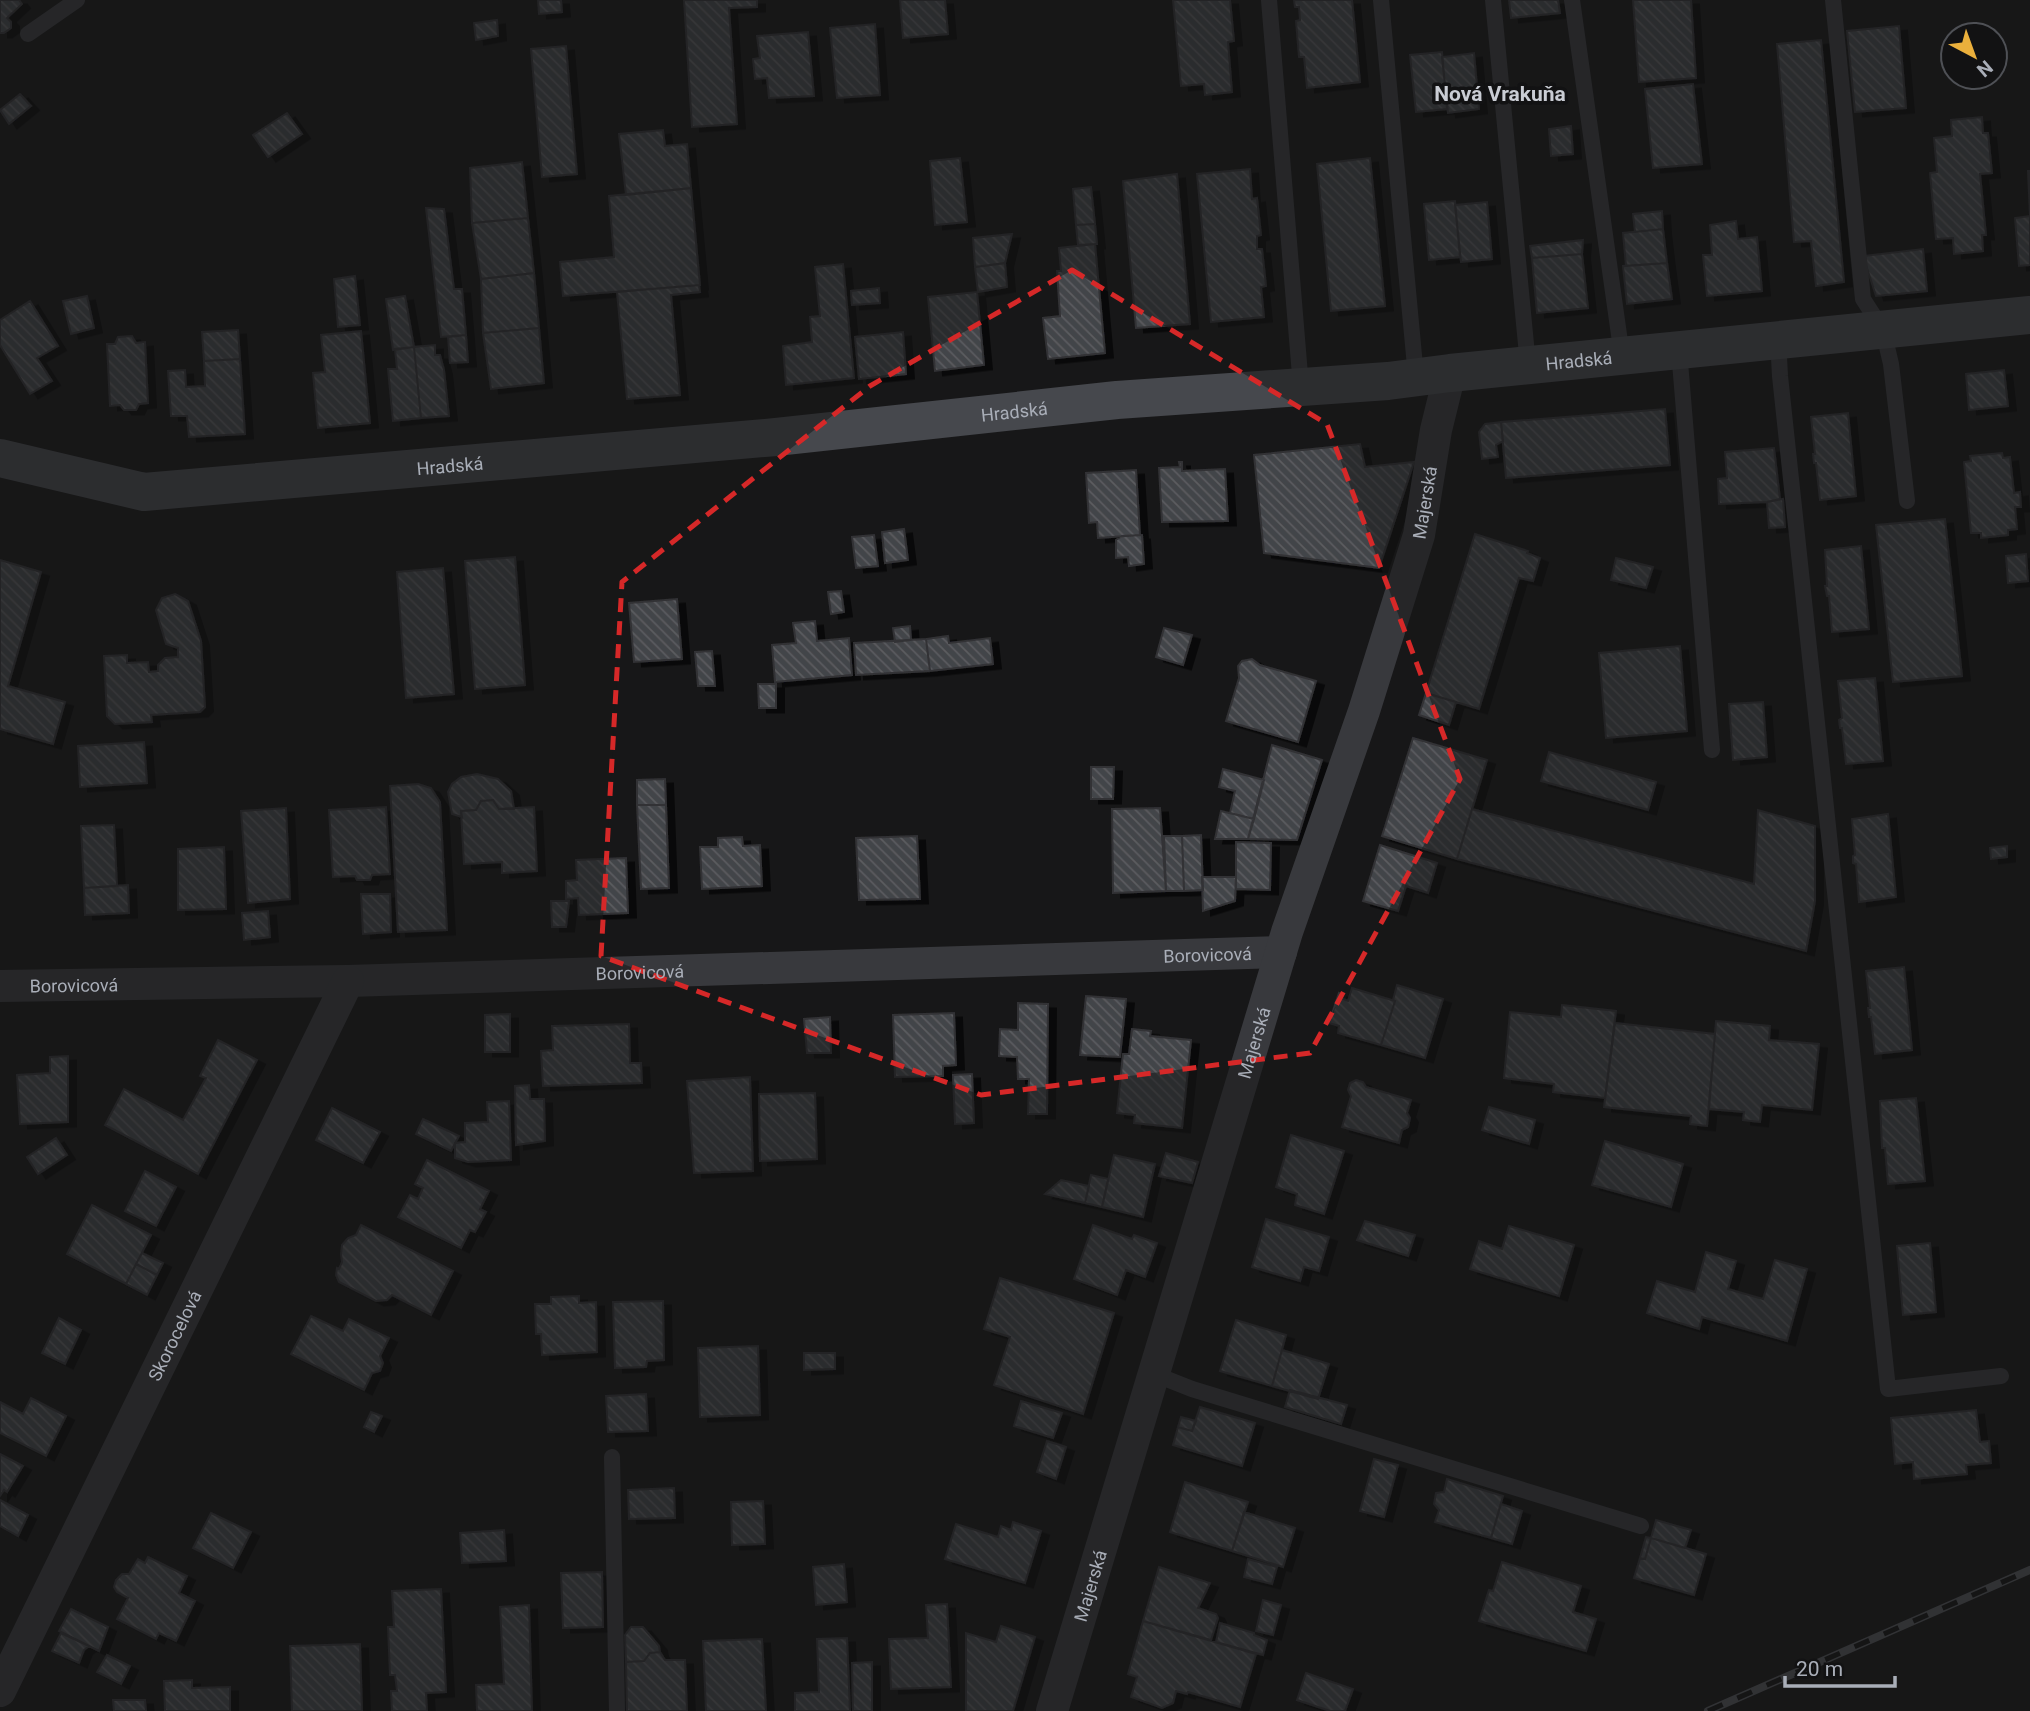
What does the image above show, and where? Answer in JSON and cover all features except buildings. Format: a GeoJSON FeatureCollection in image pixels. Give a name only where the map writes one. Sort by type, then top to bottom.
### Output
{"type":"FeatureCollection","features":[{"type":"Feature","properties":{"kind":"main road","name":"Hradská"},"geometry":{"type":"LineString","coordinates":[[0,458],[144,492],[776,437],[1117,400],[1433,375],[2030,315]]}},
{"type":"Feature","properties":{"kind":"street","name":"Majerská"},"geometry":{"type":"LineString","coordinates":[[1052,1711],[1281,952],[1364,710],[1419,535],[1436,430],[1433,375]]}},
{"type":"Feature","properties":{"kind":"street","name":"Borovicová"},"geometry":{"type":"LineString","coordinates":[[0,986],[348,981],[1281,952]]}},
{"type":"Feature","properties":{"kind":"street","name":"Skorocelová"},"geometry":{"type":"LineString","coordinates":[[0,1692],[348,981]]}},
{"type":"Feature","properties":{"kind":"lane"},"geometry":{"type":"LineString","coordinates":[[28,34],[78,0]]}},
{"type":"Feature","properties":{"kind":"lane"},"geometry":{"type":"LineString","coordinates":[[1269,0],[1301,387]]}},
{"type":"Feature","properties":{"kind":"lane"},"geometry":{"type":"LineString","coordinates":[[1381,0],[1433,375]]}},
{"type":"Feature","properties":{"kind":"lane"},"geometry":{"type":"LineString","coordinates":[[1493,0],[1528,365]]}},
{"type":"Feature","properties":{"kind":"lane"},"geometry":{"type":"LineString","coordinates":[[1572,0],[1622,356]]}},
{"type":"Feature","properties":{"kind":"lane"},"geometry":{"type":"LineString","coordinates":[[1833,0],[1863,299],[1883,330],[1891,364],[1907,501]]}},
{"type":"Feature","properties":{"kind":"lane"},"geometry":{"type":"LineString","coordinates":[[1778,340],[1888,1389],[2001,1376]]}},
{"type":"Feature","properties":{"kind":"lane"},"geometry":{"type":"LineString","coordinates":[[1679,350],[1712,750]]}},
{"type":"Feature","properties":{"kind":"lane"},"geometry":{"type":"LineString","coordinates":[[1154,1374],[1192,1390],[1640,1527]]}},
{"type":"Feature","properties":{"kind":"lane"},"geometry":{"type":"LineString","coordinates":[[612,1457],[617,1711]]}},
{"type":"Feature","properties":{"kind":"highlighted area"},"geometry":{"type":"Polygon","coordinates":[[[1072,270],[1327,424],[1460,779],[1310,1053],[981,1095],[601,956],[622,582],[870,386],[1072,270]]]}},
{"type":"Feature","properties":{"kind":"railway"},"geometry":{"type":"LineString","coordinates":[[1708,1711],[2030,1570]]}},
{"type":"Feature","properties":{"kind":"district","name":"Nová Vrakuňa"},"geometry":{"type":"Point","coordinates":[1500,94]}}]}
